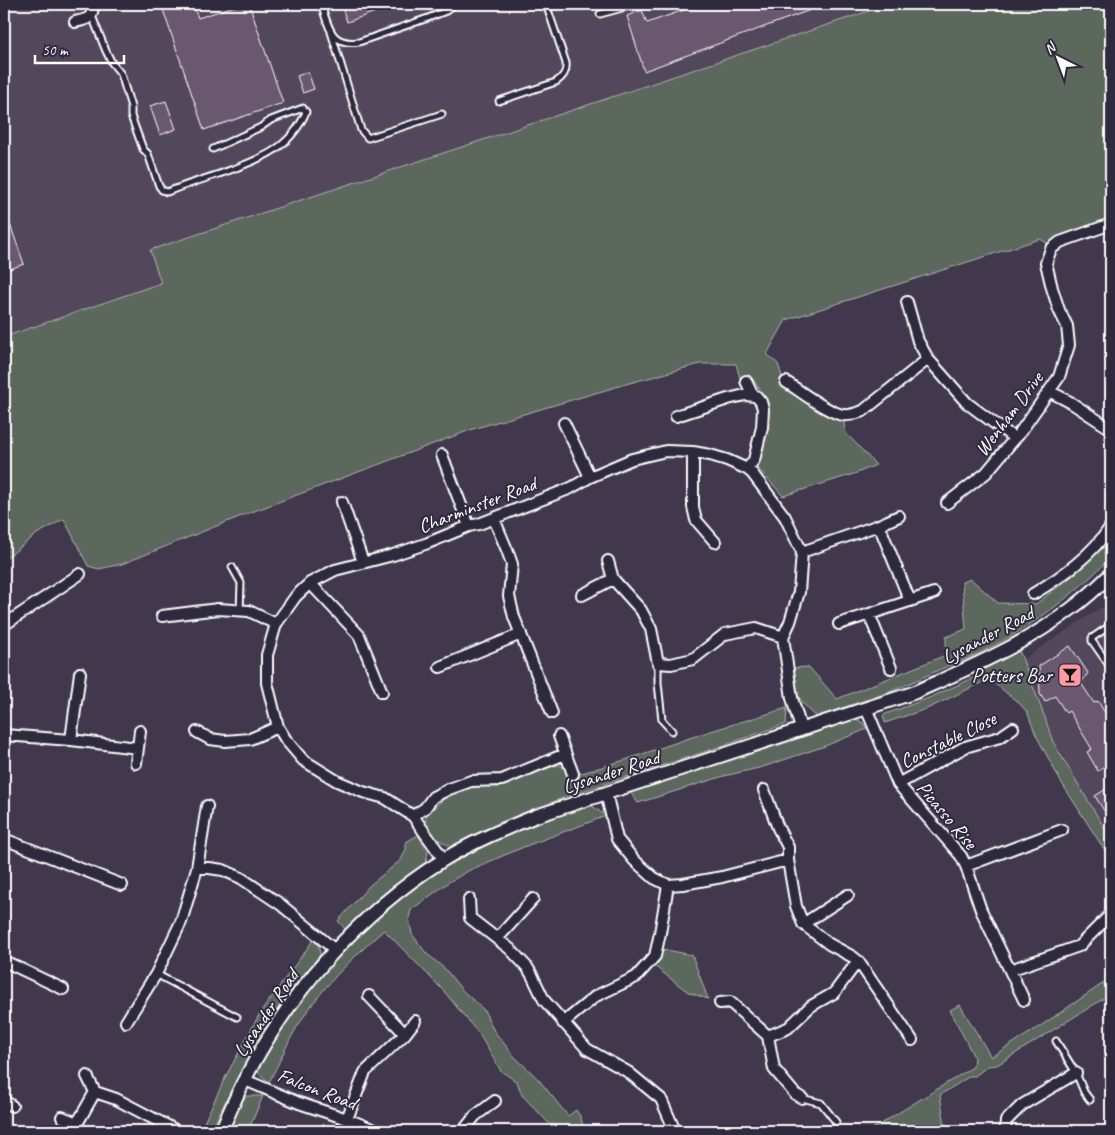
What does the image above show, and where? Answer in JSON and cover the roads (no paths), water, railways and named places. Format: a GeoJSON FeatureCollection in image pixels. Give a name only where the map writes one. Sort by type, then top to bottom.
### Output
{"type":"FeatureCollection","features":[{"type":"Feature","properties":{"kind":"street"},"geometry":{"type":"LineString","coordinates":[[75,22],[92,16],[93,4]]}},
{"type":"Feature","properties":{"kind":"street","name":"Wenham Drive"},"geometry":{"type":"LineString","coordinates":[[947,503],[986,473],[1021,431],[1059,377],[1069,345],[1067,326],[1059,310],[1046,263],[1051,249],[1060,242],[1111,224]]}},
{"type":"Feature","properties":{"kind":"street"},"geometry":{"type":"LineString","coordinates":[[907,302],[918,341],[928,359],[967,403],[1014,438]]}},
{"type":"Feature","properties":{"kind":"street"},"geometry":{"type":"LineString","coordinates":[[786,382],[832,412],[844,415],[854,414],[863,411],[928,359]]}},
{"type":"Feature","properties":{"kind":"street"},"geometry":{"type":"LineString","coordinates":[[746,380],[753,396]]}},
{"type":"Feature","properties":{"kind":"street"},"geometry":{"type":"LineString","coordinates":[[1049,391],[1070,402],[1111,429]]}},
{"type":"Feature","properties":{"kind":"street"},"geometry":{"type":"LineString","coordinates":[[676,416],[728,399],[746,395],[756,396],[761,402],[762,427],[754,460],[747,469]]}},
{"type":"Feature","properties":{"kind":"street"},"geometry":{"type":"LineString","coordinates":[[564,423],[590,477]]}},
{"type":"Feature","properties":{"kind":"street","name":"Charminster Road"},"geometry":{"type":"LineString","coordinates":[[444,860],[413,816],[385,798],[363,792],[337,781],[315,768],[303,760],[278,727],[267,683],[267,655],[276,624],[296,596],[310,584],[335,570],[428,544],[469,526],[494,519],[571,488],[590,477],[632,459],[666,452],[693,452],[710,455],[747,469],[785,517],[802,552]]}},
{"type":"Feature","properties":{"kind":"street"},"geometry":{"type":"LineString","coordinates":[[693,452],[692,497],[694,513],[696,520],[715,542]]}},
{"type":"Feature","properties":{"kind":"street"},"geometry":{"type":"LineString","coordinates":[[442,455],[469,526]]}},
{"type":"Feature","properties":{"kind":"street"},"geometry":{"type":"LineString","coordinates":[[342,502],[363,562]]}},
{"type":"Feature","properties":{"kind":"street"},"geometry":{"type":"LineString","coordinates":[[801,729],[792,698],[783,637],[790,622],[799,592],[802,552],[899,516]]}},
{"type":"Feature","properties":{"kind":"street"},"geometry":{"type":"LineString","coordinates":[[494,519],[512,564],[509,596],[514,617],[552,713]]}},
{"type":"Feature","properties":{"kind":"street"},"geometry":{"type":"LineString","coordinates":[[879,525],[910,601]]}},
{"type":"Feature","properties":{"kind":"street"},"geometry":{"type":"LineString","coordinates":[[1034,594],[1074,566],[1097,545],[1111,526]]}},
{"type":"Feature","properties":{"kind":"street"},"geometry":{"type":"LineString","coordinates":[[608,561],[613,579],[641,610],[651,629],[658,663],[671,664],[693,659],[725,634],[756,628],[783,637]]}},
{"type":"Feature","properties":{"kind":"street"},"geometry":{"type":"LineString","coordinates":[[4,625],[80,574]]}},
{"type":"Feature","properties":{"kind":"street","name":"Lysander Road"},"geometry":{"type":"LineString","coordinates":[[221,1131],[262,1049],[288,1007],[304,986],[359,925],[386,902],[444,860],[476,842],[536,816],[913,692],[973,666],[1022,641],[1070,610],[1111,574]]}},
{"type":"Feature","properties":{"kind":"street"},"geometry":{"type":"LineString","coordinates":[[582,595],[613,579]]}},
{"type":"Feature","properties":{"kind":"street"},"geometry":{"type":"LineString","coordinates":[[310,584],[359,635],[382,692]]}},
{"type":"Feature","properties":{"kind":"street"},"geometry":{"type":"LineString","coordinates":[[839,624],[934,593]]}},
{"type":"Feature","properties":{"kind":"street"},"geometry":{"type":"LineString","coordinates":[[162,616],[218,610],[249,611],[276,624]]}},
{"type":"Feature","properties":{"kind":"street"},"geometry":{"type":"LineString","coordinates":[[869,614],[891,668]]}},
{"type":"Feature","properties":{"kind":"street"},"geometry":{"type":"LineString","coordinates":[[440,667],[521,634]]}},
{"type":"Feature","properties":{"kind":"street"},"geometry":{"type":"LineString","coordinates":[[71,740],[80,673]]}},
{"type":"Feature","properties":{"kind":"street","name":"Picasso Rise"},"geometry":{"type":"LineString","coordinates":[[866,708],[898,784],[961,856],[980,910],[1024,1000]]}},
{"type":"Feature","properties":{"kind":"street"},"geometry":{"type":"LineString","coordinates":[[197,732],[210,740],[224,741],[250,739],[278,727]]}},
{"type":"Feature","properties":{"kind":"street","name":"Constable Close"},"geometry":{"type":"LineString","coordinates":[[898,784],[965,747],[1000,736],[1013,728]]}},
{"type":"Feature","properties":{"kind":"street"},"geometry":{"type":"LineString","coordinates":[[136,763],[140,731]]}},
{"type":"Feature","properties":{"kind":"street"},"geometry":{"type":"LineString","coordinates":[[4,735],[138,748]]}},
{"type":"Feature","properties":{"kind":"street"},"geometry":{"type":"LineString","coordinates":[[559,736],[573,774]]}},
{"type":"Feature","properties":{"kind":"street"},"geometry":{"type":"LineString","coordinates":[[413,816],[425,808],[433,797],[449,788],[471,781],[502,780],[565,754]]}},
{"type":"Feature","properties":{"kind":"street"},"geometry":{"type":"LineString","coordinates":[[764,790],[778,828],[788,848],[788,860],[796,906],[802,924],[829,944],[853,956],[858,961],[912,1040]]}},
{"type":"Feature","properties":{"kind":"street"},"geometry":{"type":"LineString","coordinates":[[606,793],[617,839],[634,860],[654,878],[668,885],[722,877],[788,860]]}},
{"type":"Feature","properties":{"kind":"street"},"geometry":{"type":"LineString","coordinates":[[126,1022],[156,974],[181,922],[197,868],[207,806]]}},
{"type":"Feature","properties":{"kind":"street"},"geometry":{"type":"LineString","coordinates":[[966,866],[1062,830]]}},
{"type":"Feature","properties":{"kind":"street"},"geometry":{"type":"LineString","coordinates":[[4,839],[122,885]]}},
{"type":"Feature","properties":{"kind":"street"},"geometry":{"type":"LineString","coordinates":[[197,868],[223,870],[241,878],[280,904],[335,950]]}},
{"type":"Feature","properties":{"kind":"street"},"geometry":{"type":"LineString","coordinates":[[561,1020],[596,996],[636,977],[655,956],[668,885]]}},
{"type":"Feature","properties":{"kind":"street"},"geometry":{"type":"LineString","coordinates":[[802,924],[848,895]]}},
{"type":"Feature","properties":{"kind":"street"},"geometry":{"type":"LineString","coordinates":[[497,939],[533,898]]}},
{"type":"Feature","properties":{"kind":"street"},"geometry":{"type":"LineString","coordinates":[[469,899],[470,918],[510,949],[527,967],[544,1000],[561,1020],[587,1049],[628,1072],[660,1098],[676,1131]]}},
{"type":"Feature","properties":{"kind":"street"},"geometry":{"type":"LineString","coordinates":[[1010,970],[1080,946],[1111,914]]}},
{"type":"Feature","properties":{"kind":"street"},"geometry":{"type":"LineString","coordinates":[[4,961],[63,989]]}},
{"type":"Feature","properties":{"kind":"street"},"geometry":{"type":"LineString","coordinates":[[768,1036],[788,1028],[811,1006],[834,993],[858,961]]}},
{"type":"Feature","properties":{"kind":"street"},"geometry":{"type":"LineString","coordinates":[[369,996],[405,1034]]}},
{"type":"Feature","properties":{"kind":"street"},"geometry":{"type":"LineString","coordinates":[[720,1002],[730,1002],[768,1036],[774,1069],[795,1094],[802,1098]]}},
{"type":"Feature","properties":{"kind":"street"},"geometry":{"type":"LineString","coordinates":[[347,1119],[366,1072],[416,1021]]}},
{"type":"Feature","properties":{"kind":"street"},"geometry":{"type":"LineString","coordinates":[[1005,1131],[1006,1121],[1022,1105],[1076,1073]]}},
{"type":"Feature","properties":{"kind":"street"},"geometry":{"type":"LineString","coordinates":[[87,1076],[95,1092],[116,1099],[177,1131]]}},
{"type":"Feature","properties":{"kind":"street","name":"Falcon Road"},"geometry":{"type":"LineString","coordinates":[[245,1080],[299,1103],[377,1131]]}},
{"type":"Feature","properties":{"kind":"street"},"geometry":{"type":"LineString","coordinates":[[62,1117],[75,1126],[95,1092]]}},
{"type":"Feature","properties":{"kind":"street"},"geometry":{"type":"LineString","coordinates":[[463,1131],[475,1116],[495,1101]]}},
{"type":"Feature","properties":{"kind":"lane"},"geometry":{"type":"LineString","coordinates":[[321,4],[361,130],[368,138],[442,114]]}},
{"type":"Feature","properties":{"kind":"lane"},"geometry":{"type":"LineString","coordinates":[[330,32],[338,39],[348,43],[359,42],[428,18],[454,4]]}},
{"type":"Feature","properties":{"kind":"lane"},"geometry":{"type":"LineString","coordinates":[[498,101],[556,82],[562,78],[567,69],[546,4]]}},
{"type":"Feature","properties":{"kind":"lane"},"geometry":{"type":"LineString","coordinates":[[600,14],[638,4]]}},
{"type":"Feature","properties":{"kind":"lane"},"geometry":{"type":"LineString","coordinates":[[92,16],[106,51],[112,63],[121,74],[142,149],[148,154],[162,190],[167,192],[254,162],[271,153],[288,140],[302,123],[306,112],[303,108],[272,120],[214,149]]}},
{"type":"Feature","properties":{"kind":"lane"},"geometry":{"type":"LineString","coordinates":[[232,566],[241,582],[240,611]]}},
{"type":"Feature","properties":{"kind":"lane"},"geometry":{"type":"LineString","coordinates":[[1111,625],[1092,638],[1092,641],[1111,668]]}},
{"type":"Feature","properties":{"kind":"lane"},"geometry":{"type":"LineString","coordinates":[[658,663],[662,720],[672,731]]}},
{"type":"Feature","properties":{"kind":"lane"},"geometry":{"type":"LineString","coordinates":[[156,974],[237,1017]]}},
{"type":"Feature","properties":{"kind":"lane"},"geometry":{"type":"LineString","coordinates":[[1056,1041],[1090,1100]]}},
{"type":"Feature","properties":{"kind":"lane"},"geometry":{"type":"LineString","coordinates":[[802,1098],[821,1103],[836,1122]]}},
{"type":"Feature","properties":{"kind":"place","name":"Potters Bar"},"geometry":{"type":"Point","coordinates":[1070,675]}}]}
